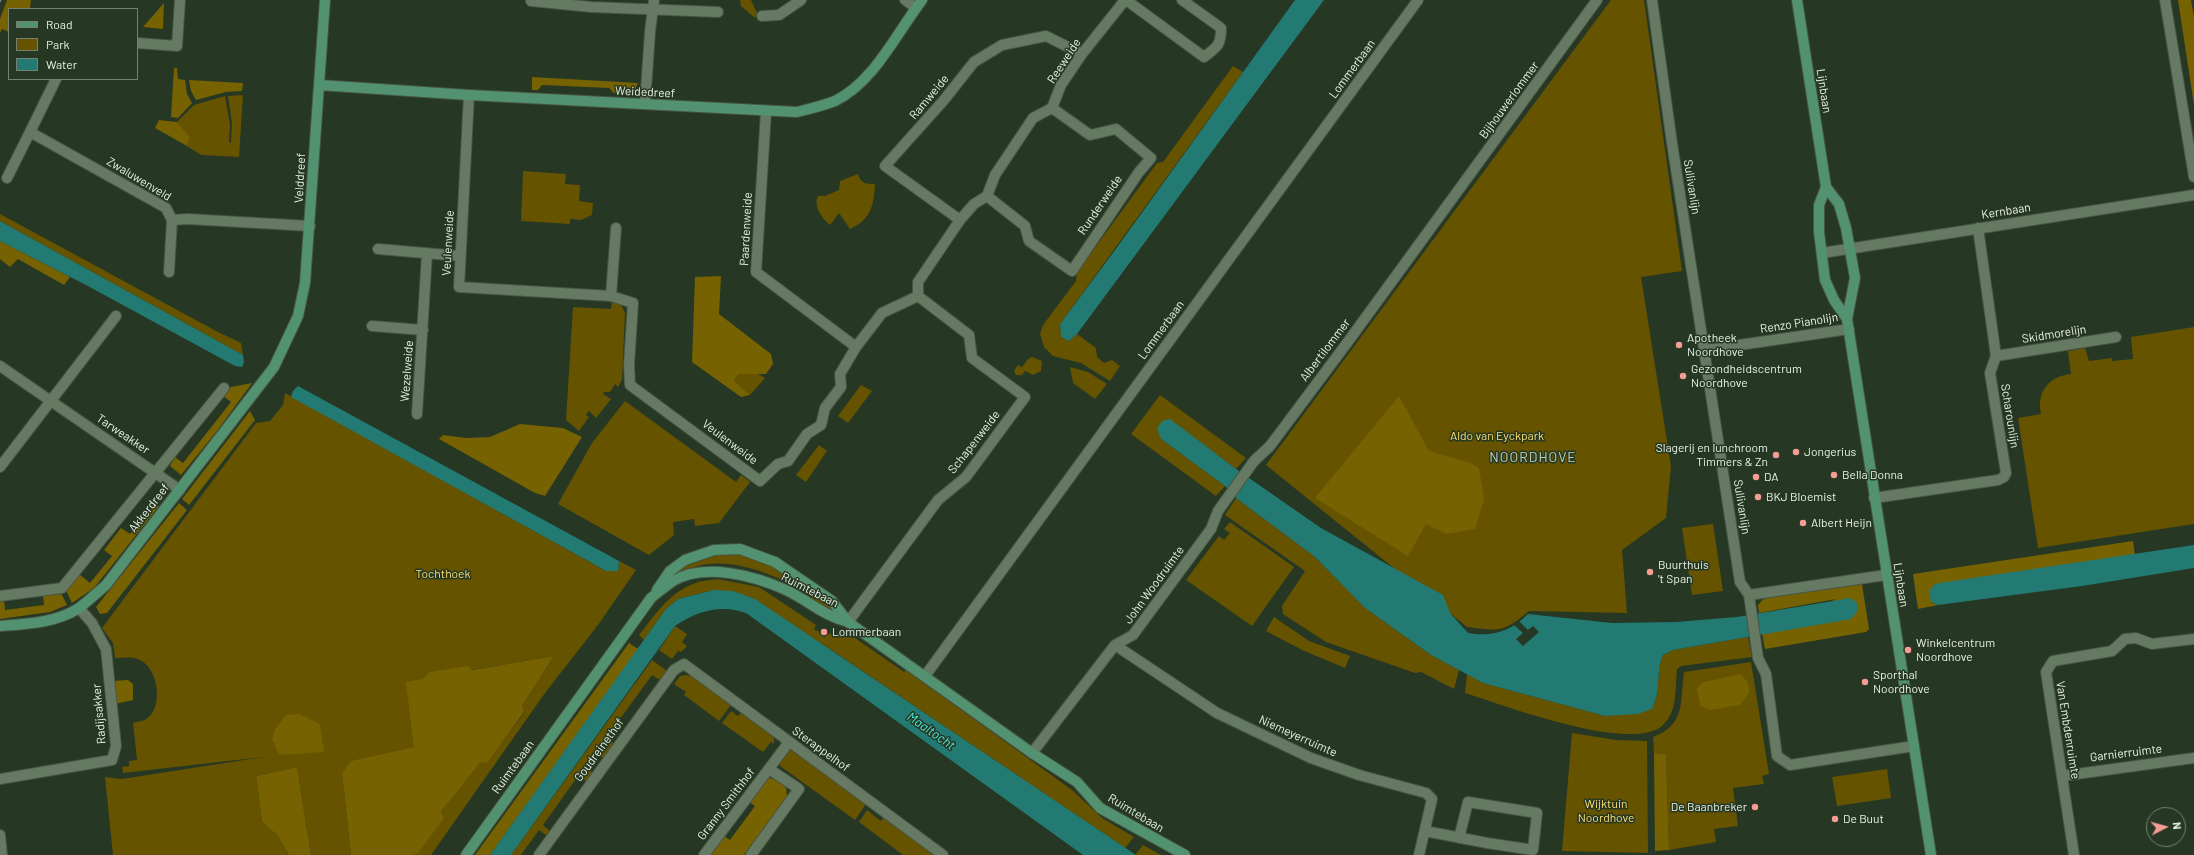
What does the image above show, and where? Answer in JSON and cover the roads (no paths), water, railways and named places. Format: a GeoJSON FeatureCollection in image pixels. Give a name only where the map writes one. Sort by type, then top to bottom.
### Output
{"type":"FeatureCollection","features":[{"type":"Feature","properties":{"kind":"street"},"geometry":{"type":"LineString","coordinates":[[138,43],[176,46],[180,0]]}},
{"type":"Feature","properties":{"kind":"street","name":"Velddreef"},"geometry":{"type":"LineString","coordinates":[[282,353],[298,316],[306,282],[325,0]]}},
{"type":"Feature","properties":{"kind":"street"},"geometry":{"type":"LineString","coordinates":[[762,16],[779,15],[801,0]]}},
{"type":"Feature","properties":{"kind":"street"},"geometry":{"type":"LineString","coordinates":[[905,0],[919,4]]}},
{"type":"Feature","properties":{"kind":"street"},"geometry":{"type":"LineString","coordinates":[[1126,0],[1204,57],[1221,41],[1221,28],[1182,0]]}},
{"type":"Feature","properties":{"kind":"street","name":"Reeweide"},"geometry":{"type":"LineString","coordinates":[[1052,108],[1061,85],[1082,54],[1126,0]]}},
{"type":"Feature","properties":{"kind":"street","name":"Lommerbaan"},"geometry":{"type":"LineString","coordinates":[[925,676],[1418,0]]}},
{"type":"Feature","properties":{"kind":"street","name":"Bijhouwerlommer"},"geometry":{"type":"LineString","coordinates":[[1441,214],[1597,0]]}},
{"type":"Feature","properties":{"kind":"street","name":"Sullivanlijn"},"geometry":{"type":"LineString","coordinates":[[1652,0],[1672,143],[1740,582],[1749,595],[1758,658],[1766,674],[1777,756],[1790,765],[1914,746]]}},
{"type":"Feature","properties":{"kind":"street","name":"Lijnbaan"},"geometry":{"type":"LineString","coordinates":[[1797,0],[1826,187],[1839,204],[1850,249],[1855,278],[1848,324],[1886,575],[1931,855]]}},
{"type":"Feature","properties":{"kind":"street"},"geometry":{"type":"LineString","coordinates":[[2165,0],[2194,177]]}},
{"type":"Feature","properties":{"kind":"street"},"geometry":{"type":"LineString","coordinates":[[531,1],[591,7],[654,4],[718,12]]}},
{"type":"Feature","properties":{"kind":"street"},"geometry":{"type":"LineString","coordinates":[[645,104],[650,32],[654,4]]}},
{"type":"Feature","properties":{"kind":"street","name":"Weidedreef"},"geometry":{"type":"LineString","coordinates":[[319,86],[766,112],[797,112],[816,108],[835,100],[848,92],[871,70],[919,4]]}},
{"type":"Feature","properties":{"kind":"street","name":"Ramweide"},"geometry":{"type":"LineString","coordinates":[[960,220],[885,166],[944,100],[974,62],[1002,45],[1046,36],[1082,54]]}},
{"type":"Feature","properties":{"kind":"street"},"geometry":{"type":"LineString","coordinates":[[7,178],[56,80]]}},
{"type":"Feature","properties":{"kind":"street","name":"Veulenweide"},"geometry":{"type":"LineString","coordinates":[[468,95],[459,287],[612,296],[633,303],[629,365],[630,385],[760,481],[778,464],[788,461],[807,434],[821,425],[826,408],[841,387],[840,374],[856,347]]}},
{"type":"Feature","properties":{"kind":"street"},"geometry":{"type":"LineString","coordinates":[[856,347],[882,313],[918,296],[918,282],[960,220],[974,204],[987,196],[995,175],[1033,118],[1052,108]]}},
{"type":"Feature","properties":{"kind":"street","name":"Runderweide"},"geometry":{"type":"LineString","coordinates":[[987,196],[1025,226],[1029,241],[1072,271],[1139,172],[1151,158],[1116,129],[1090,135],[1052,108]]}},
{"type":"Feature","properties":{"kind":"street","name":"Paardenweide"},"geometry":{"type":"LineString","coordinates":[[766,112],[756,272],[856,347]]}},
{"type":"Feature","properties":{"kind":"street","name":"Zwaluwenveld"},"geometry":{"type":"LineString","coordinates":[[30,132],[166,208],[172,220],[188,219],[310,226]]}},
{"type":"Feature","properties":{"kind":"street","name":"Lijnbaan"},"geometry":{"type":"LineString","coordinates":[[1826,187],[1819,205],[1818,232],[1825,280],[1834,300],[1848,324]]}},
{"type":"Feature","properties":{"kind":"street","name":"Kernbaan"},"geometry":{"type":"LineString","coordinates":[[1822,253],[2194,195]]}},
{"type":"Feature","properties":{"kind":"street","name":"Albertilommer"},"geometry":{"type":"LineString","coordinates":[[1226,499],[1246,472],[1270,446],[1441,214]]}},
{"type":"Feature","properties":{"kind":"street"},"geometry":{"type":"LineString","coordinates":[[169,272],[172,220]]}},
{"type":"Feature","properties":{"kind":"street"},"geometry":{"type":"LineString","coordinates":[[612,296],[616,228]]}},
{"type":"Feature","properties":{"kind":"street","name":"Scharounlijn"},"geometry":{"type":"LineString","coordinates":[[1874,498],[1998,480],[2004,477],[2006,473],[1990,373],[1996,356],[1978,228]]}},
{"type":"Feature","properties":{"kind":"street"},"geometry":{"type":"LineString","coordinates":[[378,249],[460,256]]}},
{"type":"Feature","properties":{"kind":"street","name":"Wezelweide"},"geometry":{"type":"LineString","coordinates":[[417,414],[428,254]]}},
{"type":"Feature","properties":{"kind":"street","name":"Schapenweide"},"geometry":{"type":"LineString","coordinates":[[848,622],[938,500],[966,477],[1025,398],[972,358],[969,335],[918,296]]}},
{"type":"Feature","properties":{"kind":"street"},"geometry":{"type":"LineString","coordinates":[[0,467],[116,316]]}},
{"type":"Feature","properties":{"kind":"street","name":"Renzo Pianolijn"},"geometry":{"type":"LineString","coordinates":[[1705,350],[1848,324]]}},
{"type":"Feature","properties":{"kind":"street"},"geometry":{"type":"LineString","coordinates":[[372,326],[422,330]]}},
{"type":"Feature","properties":{"kind":"street","name":"Skidmorelijn"},"geometry":{"type":"LineString","coordinates":[[1996,356],[2116,337]]}},
{"type":"Feature","properties":{"kind":"street","name":"Akkerdreef"},"geometry":{"type":"LineString","coordinates":[[0,626],[35,623],[54,618],[79,608],[106,585],[249,402],[282,353]]}},
{"type":"Feature","properties":{"kind":"street","name":"Tarweakker"},"geometry":{"type":"LineString","coordinates":[[0,366],[156,472],[180,490]]}},
{"type":"Feature","properties":{"kind":"street","name":"Akkerdreef"},"geometry":{"type":"LineString","coordinates":[[0,596],[62,588],[224,388]]}},
{"type":"Feature","properties":{"kind":"street","name":"John Woodruimte"},"geometry":{"type":"LineString","coordinates":[[1032,753],[1115,645],[1133,635],[1211,529],[1218,511],[1226,499]]}},
{"type":"Feature","properties":{"kind":"street"},"geometry":{"type":"LineString","coordinates":[[651,598],[670,571],[685,560],[714,550],[740,549],[775,562],[832,601],[848,622]]}},
{"type":"Feature","properties":{"kind":"street","name":"Ruimtebaan"},"geometry":{"type":"LineString","coordinates":[[466,855],[651,598],[674,580],[693,575],[721,571],[752,578],[786,590],[830,617],[848,622],[1032,753],[1076,782],[1100,808],[1185,855]]}},
{"type":"Feature","properties":{"kind":"street"},"geometry":{"type":"LineString","coordinates":[[1749,595],[1886,575]]}},
{"type":"Feature","properties":{"kind":"street","name":"Radijsakker"},"geometry":{"type":"LineString","coordinates":[[0,779],[112,760],[116,746],[106,649],[92,624],[79,608]]}},
{"type":"Feature","properties":{"kind":"street","name":"Van Embdenruimte"},"geometry":{"type":"LineString","coordinates":[[2074,855],[2046,672],[2053,661],[2112,651],[2124,639],[2136,638],[2152,644],[2194,639]]}},
{"type":"Feature","properties":{"kind":"street","name":"Niemeyerruimte"},"geometry":{"type":"LineString","coordinates":[[1115,645],[1217,713],[1311,758],[1360,775],[1426,793],[1432,799],[1419,855]]}},
{"type":"Feature","properties":{"kind":"street","name":"Sterappelhof"},"geometry":{"type":"LineString","coordinates":[[684,664],[943,855]]}},
{"type":"Feature","properties":{"kind":"street","name":"Goudreinethof"},"geometry":{"type":"LineString","coordinates":[[539,855],[674,670],[684,664]]}},
{"type":"Feature","properties":{"kind":"street","name":"Granny Smithhof"},"geometry":{"type":"LineString","coordinates":[[704,855],[789,742]]}},
{"type":"Feature","properties":{"kind":"street","name":"Garnierruimte"},"geometry":{"type":"LineString","coordinates":[[2062,776],[2194,758]]}},
{"type":"Feature","properties":{"kind":"street","name":"Granny Smithhof"},"geometry":{"type":"LineString","coordinates":[[751,855],[799,789],[769,769]]}},
{"type":"Feature","properties":{"kind":"street"},"geometry":{"type":"LineString","coordinates":[[1425,831],[1459,838],[1532,850],[1538,813],[1468,802],[1459,838]]}},
{"type":"Feature","properties":{"kind":"street"},"geometry":{"type":"LineString","coordinates":[[0,835],[2,855]]}},
{"type":"Feature","properties":{"kind":"water"},"geometry":{"type":"Polygon","coordinates":[[[1295,0],[1324,0],[1077,334],[1069,341],[1061,337],[1060,324],[1295,0]]]}},
{"type":"Feature","properties":{"kind":"water"},"geometry":{"type":"Polygon","coordinates":[[[0,221],[243,355],[244,363],[242,367],[235,366],[86,285],[0,241],[0,221]]]}},
{"type":"Feature","properties":{"kind":"water"},"geometry":{"type":"Polygon","coordinates":[[[298,386],[619,561],[618,571],[606,571],[291,397],[293,391],[298,386]]]}},
{"type":"Feature","properties":{"kind":"water"},"geometry":{"type":"Polygon","coordinates":[[[1170,419],[1236,469],[1321,528],[1443,595],[1450,613],[1468,633],[1485,634],[1500,632],[1514,625],[1528,614],[1612,623],[1676,622],[1737,617],[1851,598],[1857,603],[1857,612],[1851,619],[1673,650],[1663,655],[1659,668],[1657,694],[1652,709],[1638,714],[1605,716],[1483,683],[1431,655],[1365,608],[1315,557],[1236,498],[1225,486],[1161,439],[1157,429],[1162,421],[1170,419]]]}},
{"type":"Feature","properties":{"kind":"water"},"geometry":{"type":"Polygon","coordinates":[[[2194,545],[2194,568],[2082,586],[1938,605],[1931,602],[1929,591],[1934,585],[1939,583],[2194,545]]]}},
{"type":"Feature","properties":{"kind":"water","name":"Maaltocht"},"geometry":{"type":"Polygon","coordinates":[[[714,590],[733,591],[755,599],[1136,855],[1083,855],[746,613],[736,610],[718,609],[709,610],[692,616],[675,626],[511,855],[490,855],[666,609],[678,599],[714,590]]]}},
{"type":"Feature","properties":{"kind":"place","name":"Apotheek Noordhove"},"geometry":{"type":"Point","coordinates":[1679,345]}},
{"type":"Feature","properties":{"kind":"place","name":"Gezondheidscentrum Noordhove"},"geometry":{"type":"Point","coordinates":[1683,376]}},
{"type":"Feature","properties":{"kind":"place","name":"Jongerius"},"geometry":{"type":"Point","coordinates":[1796,452]}},
{"type":"Feature","properties":{"kind":"place","name":"Slagerij en lunchroom Timmers & Zn"},"geometry":{"type":"Point","coordinates":[1776,455]}},
{"type":"Feature","properties":{"kind":"place","name":"Bella Donna"},"geometry":{"type":"Point","coordinates":[1834,475]}},
{"type":"Feature","properties":{"kind":"place","name":"DA"},"geometry":{"type":"Point","coordinates":[1756,477]}},
{"type":"Feature","properties":{"kind":"place","name":"BKJ Bloemist"},"geometry":{"type":"Point","coordinates":[1758,497]}},
{"type":"Feature","properties":{"kind":"place","name":"Albert Heijn"},"geometry":{"type":"Point","coordinates":[1803,523]}},
{"type":"Feature","properties":{"kind":"place","name":"Buurthuis 't Span"},"geometry":{"type":"Point","coordinates":[1650,572]}},
{"type":"Feature","properties":{"kind":"place","name":"Lommerbaan"},"geometry":{"type":"Point","coordinates":[824,632]}},
{"type":"Feature","properties":{"kind":"place","name":"Winkelcentrum Noordhove"},"geometry":{"type":"Point","coordinates":[1908,650]}},
{"type":"Feature","properties":{"kind":"place","name":"Sporthal Noordhove"},"geometry":{"type":"Point","coordinates":[1865,682]}},
{"type":"Feature","properties":{"kind":"place","name":"De Baanbreker"},"geometry":{"type":"Point","coordinates":[1755,807]}},
{"type":"Feature","properties":{"kind":"place","name":"De Buut"},"geometry":{"type":"Point","coordinates":[1835,819]}},
{"type":"Feature","properties":{"kind":"district","name":"NOORDHOVE"},"geometry":{"type":"Point","coordinates":[1533,457]}},
{"type":"Feature","properties":{"kind":"park label","name":"Aldo van Eyckpark"},"geometry":{"type":"Point","coordinates":[1497,436]}},
{"type":"Feature","properties":{"kind":"park label","name":"Tochthoek"},"geometry":{"type":"Point","coordinates":[443,574]}},
{"type":"Feature","properties":{"kind":"park label","name":"Wijktuin Noordhove"},"geometry":{"type":"Point","coordinates":[1606,811]}}]}
